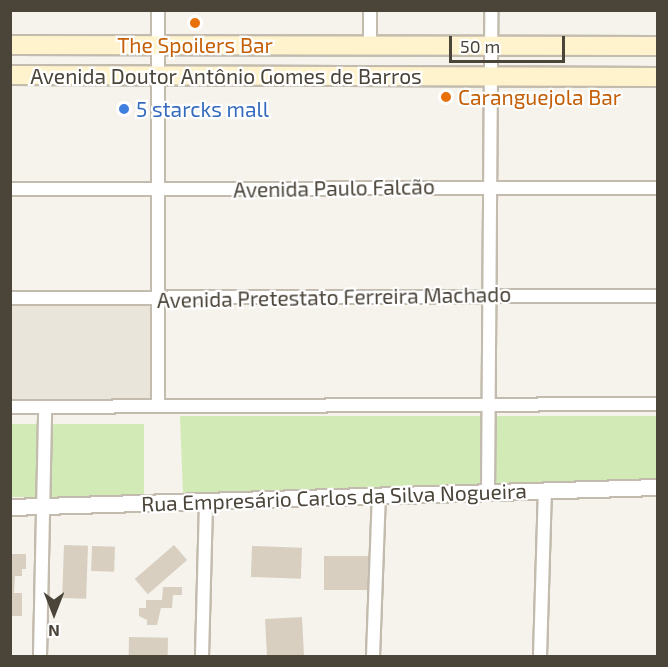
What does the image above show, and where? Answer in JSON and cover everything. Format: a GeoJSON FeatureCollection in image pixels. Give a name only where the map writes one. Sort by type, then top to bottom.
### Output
{"type":"FeatureCollection","features":[{"type":"Feature","properties":{"kind":"main road","name":"Avenida Doutor Antônio Gomes de Barros"},"geometry":{"type":"LineString","coordinates":[[10,45],[657,46]]}},
{"type":"Feature","properties":{"kind":"main road","name":"Avenida Doutor Antônio Gomes de Barros"},"geometry":{"type":"LineString","coordinates":[[10,75],[657,77]]}},
{"type":"Feature","properties":{"kind":"street"},"geometry":{"type":"LineString","coordinates":[[158,10],[160,45],[158,405]]}},
{"type":"Feature","properties":{"kind":"street"},"geometry":{"type":"LineString","coordinates":[[370,10],[370,45]]}},
{"type":"Feature","properties":{"kind":"street"},"geometry":{"type":"LineString","coordinates":[[488,493],[488,187],[491,10]]}},
{"type":"Feature","properties":{"kind":"street","name":"Avenida Paulo Falcão"},"geometry":{"type":"LineString","coordinates":[[10,189],[159,191],[488,187],[657,188]]}},
{"type":"Feature","properties":{"kind":"street","name":"Avenida Pretestato Ferreira Machado"},"geometry":{"type":"LineString","coordinates":[[10,298],[159,300],[489,295],[657,296]]}},
{"type":"Feature","properties":{"kind":"street"},"geometry":{"type":"LineString","coordinates":[[10,407],[657,404]]}},
{"type":"Feature","properties":{"kind":"street"},"geometry":{"type":"LineString","coordinates":[[40,657],[45,505],[45,406]]}},
{"type":"Feature","properties":{"kind":"street","name":"Rua Empresário Carlos da Silva Nogueira"},"geometry":{"type":"LineString","coordinates":[[10,507],[657,487]]}},
{"type":"Feature","properties":{"kind":"street"},"geometry":{"type":"LineString","coordinates":[[540,657],[545,491]]}},
{"type":"Feature","properties":{"kind":"street"},"geometry":{"type":"LineString","coordinates":[[373,657],[379,495]]}},
{"type":"Feature","properties":{"kind":"street"},"geometry":{"type":"LineString","coordinates":[[202,657],[206,501]]}},
{"type":"Feature","properties":{"kind":"shaded area"},"geometry":{"type":"Polygon","coordinates":[[[10,298],[159,301],[157,410],[10,407],[10,298]]]}},
{"type":"Feature","properties":{"kind":"green space"},"geometry":{"type":"Polygon","coordinates":[[[180,416],[657,416],[657,481],[183,494],[180,416]]]}},
{"type":"Feature","properties":{"kind":"green space"},"geometry":{"type":"Polygon","coordinates":[[[10,424],[144,424],[144,497],[10,497],[10,424]]]}},
{"type":"Feature","properties":{"kind":"building"},"geometry":{"type":"Polygon","coordinates":[[[64,545],[88,546],[86,599],[62,598],[64,545]]]}},
{"type":"Feature","properties":{"kind":"building"},"geometry":{"type":"Polygon","coordinates":[[[174,545],[187,560],[148,594],[135,579],[174,545]]]}},
{"type":"Feature","properties":{"kind":"building"},"geometry":{"type":"Polygon","coordinates":[[[92,546],[115,547],[114,572],[91,571],[92,546]]]}},
{"type":"Feature","properties":{"kind":"building"},"geometry":{"type":"Polygon","coordinates":[[[252,546],[302,548],[301,579],[251,577],[252,546]]]}},
{"type":"Feature","properties":{"kind":"building"},"geometry":{"type":"Polygon","coordinates":[[[10,554],[26,554],[26,569],[22,569],[22,576],[15,576],[14,593],[22,593],[22,616],[10,616],[10,554]]]}},
{"type":"Feature","properties":{"kind":"building"},"geometry":{"type":"Polygon","coordinates":[[[324,556],[369,556],[369,590],[324,590],[324,556]]]}},
{"type":"Feature","properties":{"kind":"building"},"geometry":{"type":"Polygon","coordinates":[[[163,587],[182,587],[182,595],[173,595],[172,608],[161,608],[157,625],[147,625],[147,620],[139,616],[139,608],[146,608],[146,600],[162,600],[163,587]]]}},
{"type":"Feature","properties":{"kind":"building"},"geometry":{"type":"Polygon","coordinates":[[[302,617],[304,656],[267,656],[265,619],[302,617]]]}},
{"type":"Feature","properties":{"kind":"building"},"geometry":{"type":"Polygon","coordinates":[[[129,637],[168,638],[168,656],[129,656],[129,637]]]}},
{"type":"Feature","properties":{"kind":"place","name":"The Spoilers Bar"},"geometry":{"type":"Point","coordinates":[195,23]}},
{"type":"Feature","properties":{"kind":"place","name":"Caranguejola Bar"},"geometry":{"type":"Point","coordinates":[446,97]}},
{"type":"Feature","properties":{"kind":"place","name":"5 starcks mall"},"geometry":{"type":"Point","coordinates":[124,109]}}]}
